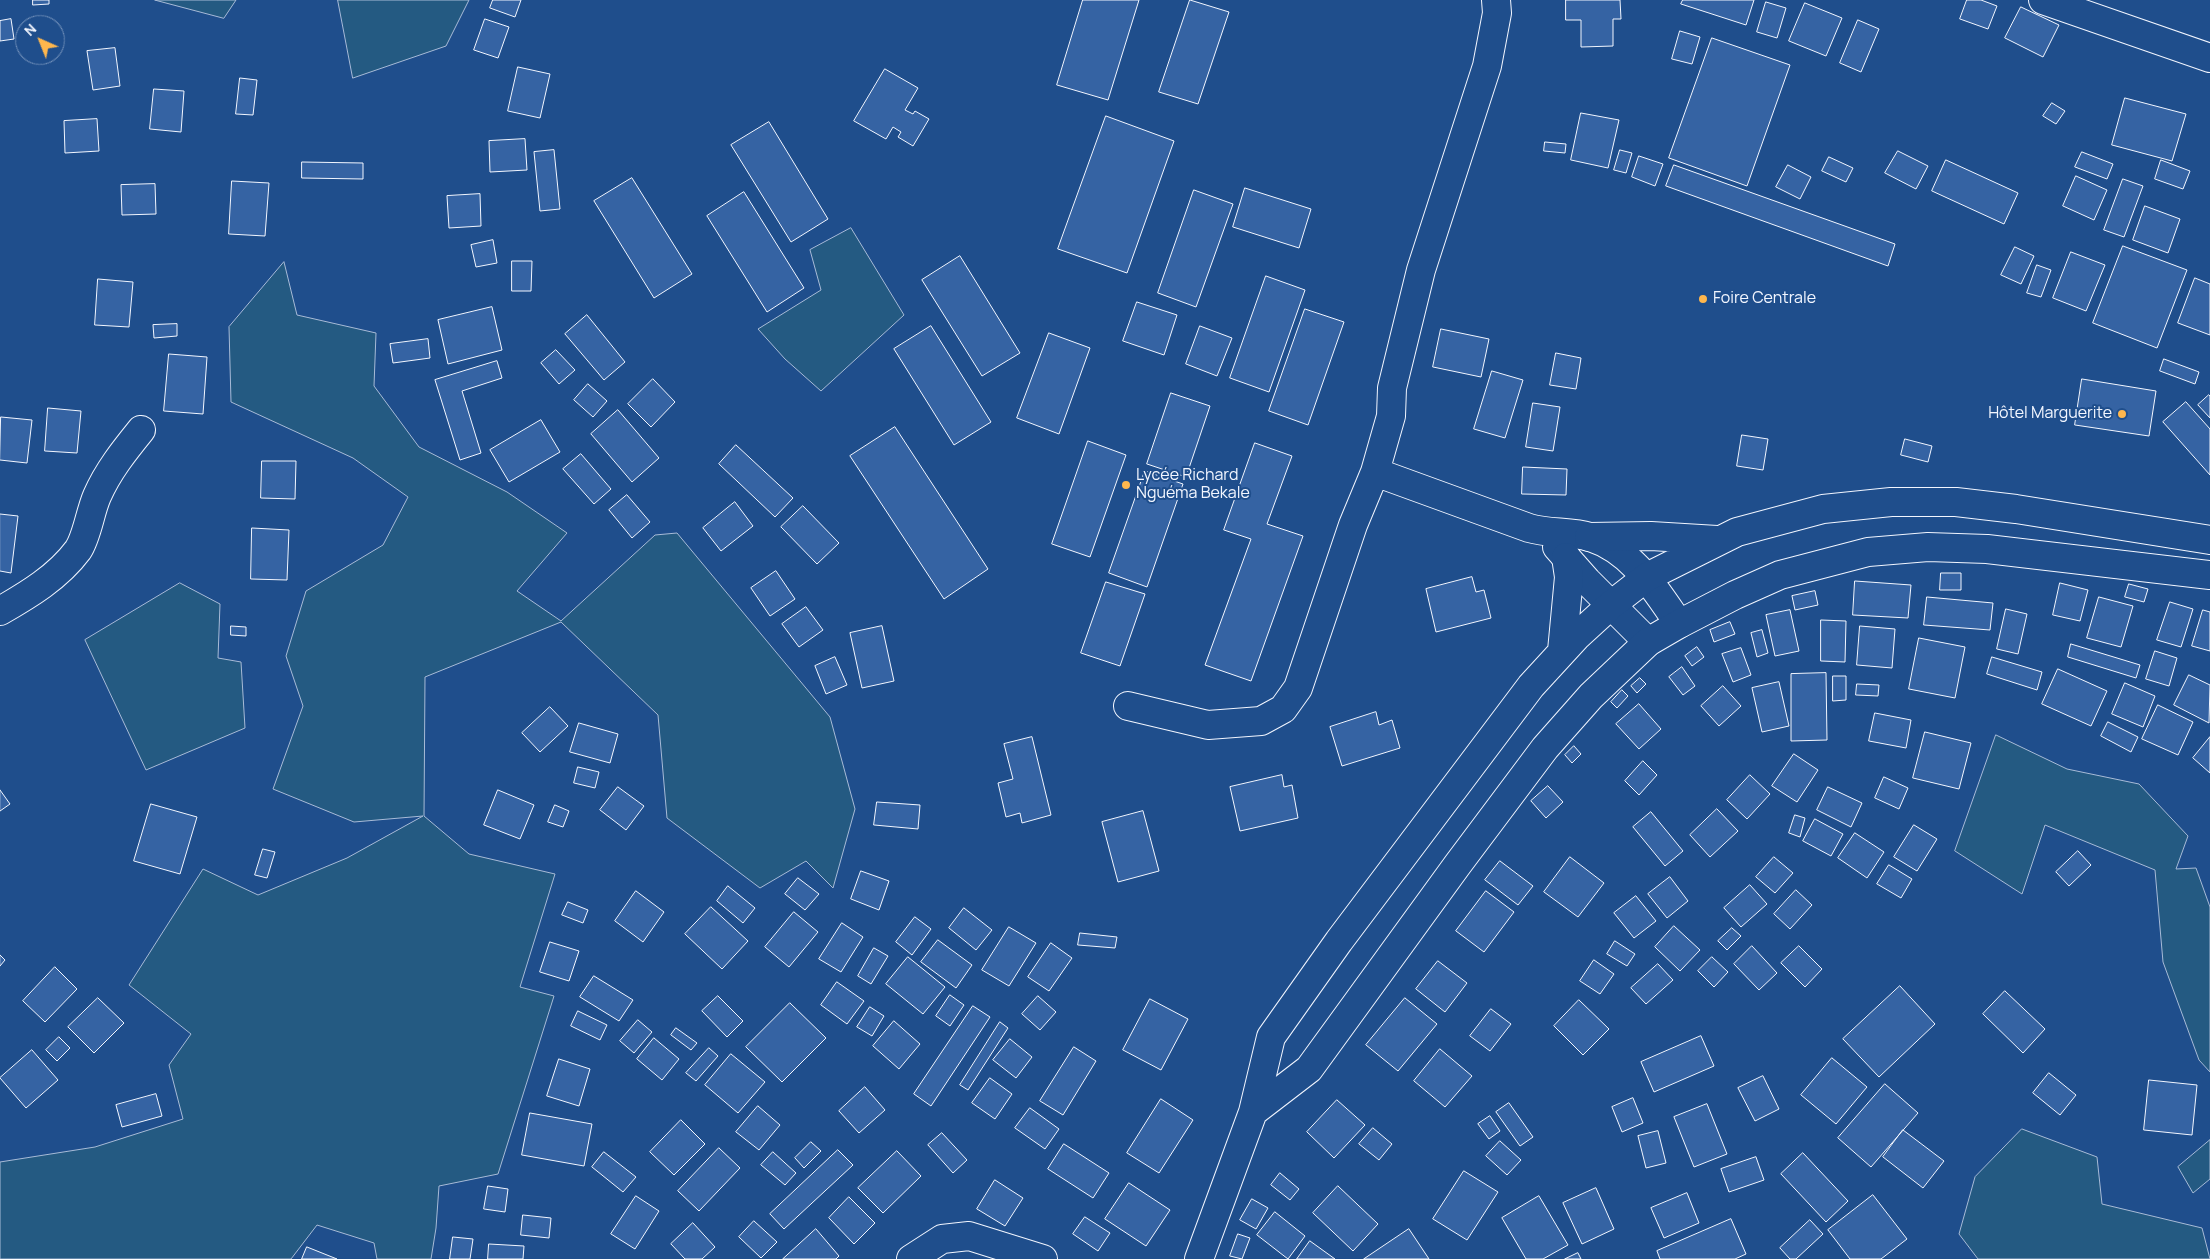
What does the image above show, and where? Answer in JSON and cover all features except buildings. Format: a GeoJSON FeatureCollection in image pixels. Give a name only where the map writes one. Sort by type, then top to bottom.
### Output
{"type":"FeatureCollection","features":[{"type":"Feature","properties":{"kind":"main road"},"geometry":{"type":"LineString","coordinates":[[1128,706],[1208,725],[1261,721],[1283,709],[1298,688],[1353,525],[1375,472],[1391,416],[1392,388],[1421,270],[1487,66],[1497,12],[1496,0]]}},
{"type":"Feature","properties":{"kind":"main road"},"geometry":{"type":"LineString","coordinates":[[2043,0],[2210,58]]}},
{"type":"Feature","properties":{"kind":"main road"},"geometry":{"type":"LineString","coordinates":[[0,611],[33,592],[63,567],[79,549],[97,497],[115,461],[142,430]]}},
{"type":"Feature","properties":{"kind":"main road"},"geometry":{"type":"LineString","coordinates":[[1375,472],[1543,532],[1589,537],[1651,536],[1721,540]]}},
{"type":"Feature","properties":{"kind":"main road"},"geometry":{"type":"LineString","coordinates":[[1200,1259],[1253,1112],[1271,1037],[1339,941],[1530,686],[1562,651],[1611,605],[1647,577],[1737,532],[1823,509],[1891,502],[1956,502],[2210,540]]}},
{"type":"Feature","properties":{"kind":"main road"},"geometry":{"type":"LineString","coordinates":[[1543,532],[1648,642]]}},
{"type":"Feature","properties":{"kind":"main road"},"geometry":{"type":"LineString","coordinates":[[1589,537],[1616,549],[1631,560],[1647,577],[1679,624]]}},
{"type":"Feature","properties":{"kind":"main road"},"geometry":{"type":"LineString","coordinates":[[1253,1112],[1309,1069],[1545,748],[1591,696],[1648,642],[1679,624],[1735,595],[1780,576],[1868,552],[1920,547],[1987,549],[2210,575]]}},
{"type":"Feature","properties":{"kind":"main road"},"geometry":{"type":"LineString","coordinates":[[1562,651],[1569,591],[1566,557]]}},
{"type":"Feature","properties":{"kind":"main road"},"geometry":{"type":"LineString","coordinates":[[911,1259],[942,1240],[969,1236],[1043,1259]]}},
{"type":"Feature","properties":{"kind":"shaded area"},"geometry":{"type":"Polygon","coordinates":[[[155,0],[236,0],[224,18],[155,0]]]}},
{"type":"Feature","properties":{"kind":"shaded area"},"geometry":{"type":"Polygon","coordinates":[[[338,0],[469,0],[446,46],[353,78],[338,0]]]}},
{"type":"Feature","properties":{"kind":"shaded area"},"geometry":{"type":"Polygon","coordinates":[[[851,228],[904,315],[821,391],[785,359],[758,329],[821,290],[810,250],[851,228]]]}},
{"type":"Feature","properties":{"kind":"shaded area"},"geometry":{"type":"Polygon","coordinates":[[[284,262],[297,315],[376,333],[374,386],[419,447],[507,492],[567,533],[517,591],[561,621],[655,535],[677,533],[830,717],[855,809],[833,888],[806,861],[760,888],[667,818],[658,715],[561,622],[425,677],[424,816],[469,854],[555,874],[520,987],[554,996],[498,1174],[439,1186],[436,1228],[431,1259],[377,1259],[374,1243],[317,1225],[291,1259],[0,1259],[0,1162],[95,1147],[183,1119],[169,1065],[191,1034],[129,985],[203,869],[258,895],[347,858],[423,816],[354,822],[273,789],[303,706],[286,656],[306,591],[383,545],[408,497],[353,458],[231,402],[229,327],[284,262]]]}},
{"type":"Feature","properties":{"kind":"shaded area"},"geometry":{"type":"Polygon","coordinates":[[[180,583],[220,604],[218,658],[241,662],[245,728],[146,770],[85,640],[180,583]]]}},
{"type":"Feature","properties":{"kind":"shaded area"},"geometry":{"type":"Polygon","coordinates":[[[1996,735],[2067,769],[2139,784],[2188,836],[2176,869],[2196,868],[2210,907],[2210,1072],[2199,1060],[2163,962],[2155,870],[2045,825],[2022,894],[1955,851],[1996,735]]]}},
{"type":"Feature","properties":{"kind":"shaded area"},"geometry":{"type":"Polygon","coordinates":[[[2022,1129],[2097,1157],[2102,1204],[2202,1228],[2210,1259],[1978,1259],[1959,1234],[1975,1177],[2022,1129]]]}},
{"type":"Feature","properties":{"kind":"shaded area"},"geometry":{"type":"Polygon","coordinates":[[[2210,1140],[2210,1179],[2193,1193],[2178,1167],[2210,1140]]]}},
{"type":"Feature","properties":{"kind":"place","name":"Foire Centrale"},"geometry":{"type":"Point","coordinates":[1703,299]}},
{"type":"Feature","properties":{"kind":"place","name":"Hôtel Marguerite"},"geometry":{"type":"Point","coordinates":[2122,414]}},
{"type":"Feature","properties":{"kind":"place","name":"Lycée Richard Nguéma Bekale"},"geometry":{"type":"Point","coordinates":[1126,485]}}]}
